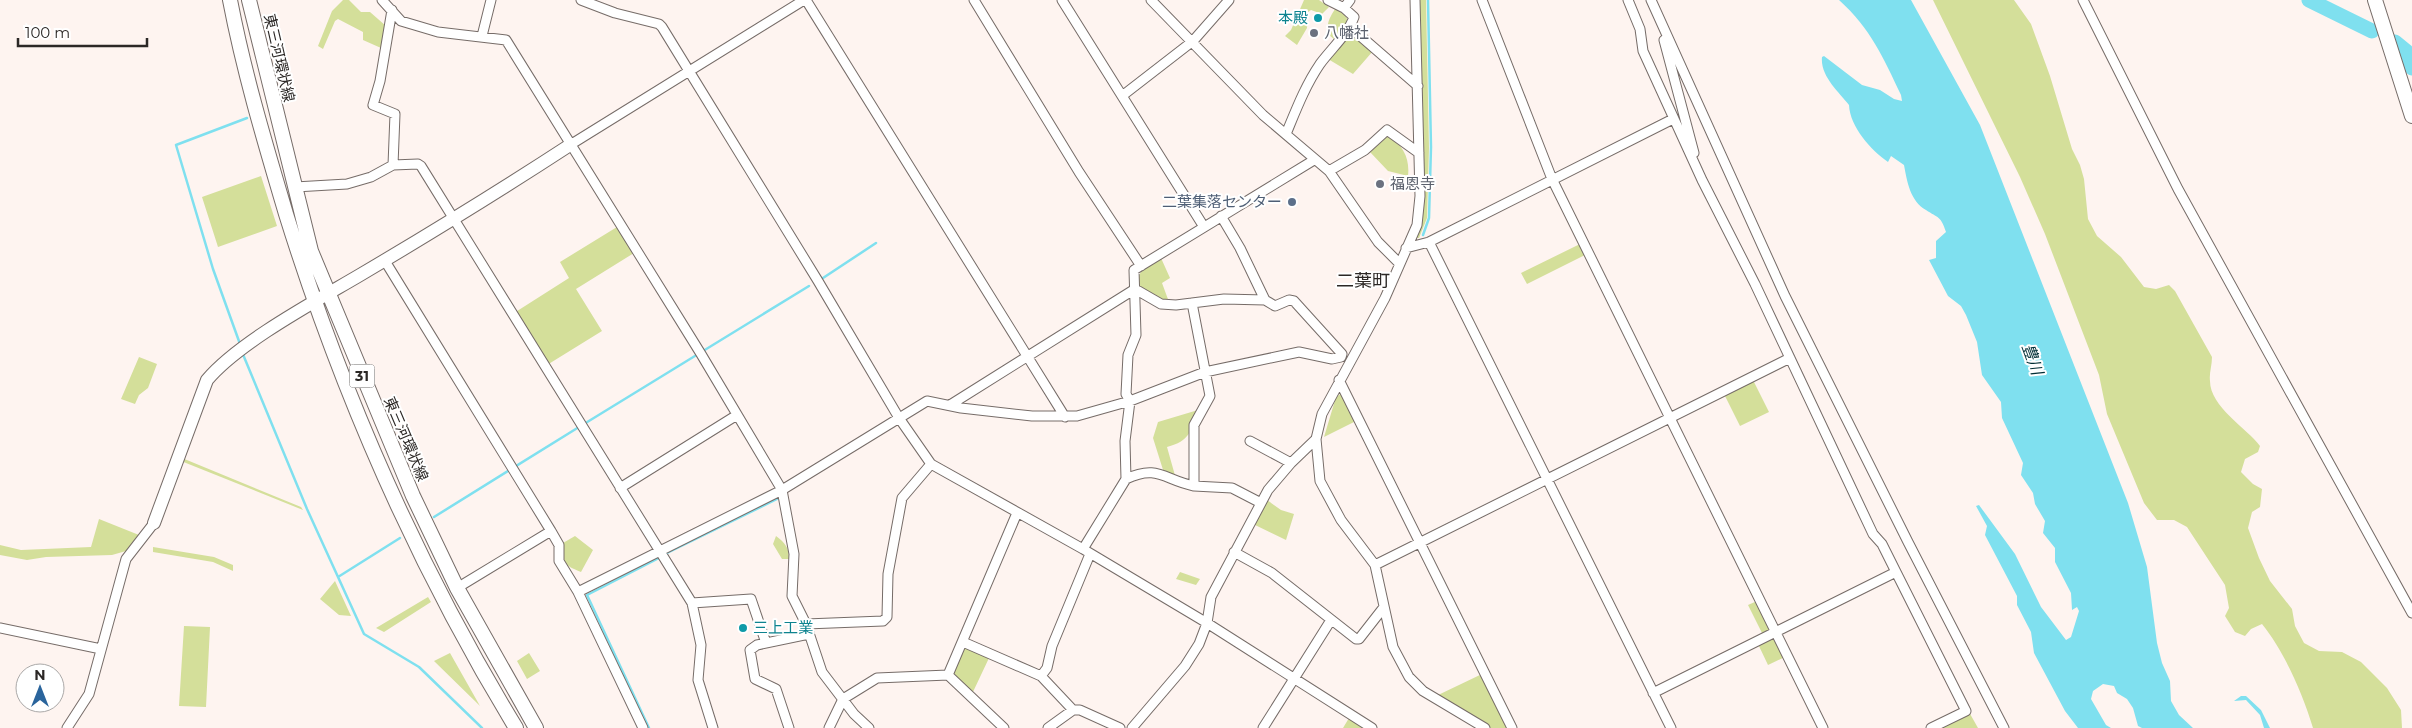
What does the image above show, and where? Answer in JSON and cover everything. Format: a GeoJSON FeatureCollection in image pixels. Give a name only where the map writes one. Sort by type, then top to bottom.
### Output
{"type":"FeatureCollection","features":[{"type":"Feature","properties":{"kind":"main road","name":"31"},"geometry":{"type":"LineString","coordinates":[[230,0],[262,135],[314,303],[369,440],[421,556],[442,600],[516,728]]}},
{"type":"Feature","properties":{"kind":"main road","name":"東三河環状線"},"geometry":{"type":"LineString","coordinates":[[249,0],[311,251],[413,496],[457,588],[536,728]]}},
{"type":"Feature","properties":{"kind":"main road"},"geometry":{"type":"LineString","coordinates":[[2375,0],[2412,116]]}},
{"type":"Feature","properties":{"kind":"main road"},"geometry":{"type":"LineString","coordinates":[[154,523],[207,380],[256,339],[453,220],[570,145]]}},
{"type":"Feature","properties":{"kind":"street"},"geometry":{"type":"LineString","coordinates":[[382,0],[401,21],[438,32],[506,40],[782,490],[794,554],[792,596],[806,624],[822,672],[869,728]]}},
{"type":"Feature","properties":{"kind":"street"},"geometry":{"type":"LineString","coordinates":[[482,36],[491,0]]}},
{"type":"Feature","properties":{"kind":"street"},"geometry":{"type":"LineString","coordinates":[[580,0],[615,13],[659,24],[818,281],[899,418],[931,464],[1086,551],[1207,623],[1372,728]]}},
{"type":"Feature","properties":{"kind":"street"},"geometry":{"type":"LineString","coordinates":[[570,145],[805,0],[1065,417]]}},
{"type":"Feature","properties":{"kind":"street"},"geometry":{"type":"LineString","coordinates":[[974,0],[1079,172],[1140,266]]}},
{"type":"Feature","properties":{"kind":"street"},"geometry":{"type":"LineString","coordinates":[[1062,0],[1204,227]]}},
{"type":"Feature","properties":{"kind":"street"},"geometry":{"type":"LineString","coordinates":[[1122,96],[1193,41],[1229,0]]}},
{"type":"Feature","properties":{"kind":"street"},"geometry":{"type":"LineString","coordinates":[[1286,134],[1303,93],[1320,65],[1350,28],[1354,17],[1344,8],[1328,0]]}},
{"type":"Feature","properties":{"kind":"street"},"geometry":{"type":"LineString","coordinates":[[1344,8],[1350,0]]}},
{"type":"Feature","properties":{"kind":"street"},"geometry":{"type":"LineString","coordinates":[[1415,0],[1420,196],[1416,225],[1385,298],[1322,414],[1316,439],[1322,487],[1341,520],[1375,564],[1393,647],[1409,677],[1423,691],[1485,728]]}},
{"type":"Feature","properties":{"kind":"street"},"geometry":{"type":"LineString","coordinates":[[1482,0],[1552,180],[1823,728]]}},
{"type":"Feature","properties":{"kind":"street"},"geometry":{"type":"LineString","coordinates":[[1628,0],[1640,29],[1643,51],[1673,119],[1790,358],[1803,390],[1873,534],[1882,544],[1966,711],[1931,728]]}},
{"type":"Feature","properties":{"kind":"street"},"geometry":{"type":"LineString","coordinates":[[1651,0],[1785,296],[1908,542],[2004,728]]}},
{"type":"Feature","properties":{"kind":"street"},"geometry":{"type":"LineString","coordinates":[[2083,0],[2178,189],[2412,613]]}},
{"type":"Feature","properties":{"kind":"street"},"geometry":{"type":"LineString","coordinates":[[1156,2],[1263,115],[1329,171],[1378,242],[1399,263]]}},
{"type":"Feature","properties":{"kind":"street"},"geometry":{"type":"LineString","coordinates":[[392,10],[380,82],[373,105],[395,114],[393,165]]}},
{"type":"Feature","properties":{"kind":"street"},"geometry":{"type":"LineString","coordinates":[[1350,28],[1418,86]]}},
{"type":"Feature","properties":{"kind":"street"},"geometry":{"type":"LineString","coordinates":[[1664,31],[1665,48],[1697,168]]}},
{"type":"Feature","properties":{"kind":"street"},"geometry":{"type":"LineString","coordinates":[[1406,248],[1429,242],[1673,119]]}},
{"type":"Feature","properties":{"kind":"street"},"geometry":{"type":"LineString","coordinates":[[1329,171],[1365,150],[1387,130],[1419,153]]}},
{"type":"Feature","properties":{"kind":"street"},"geometry":{"type":"LineString","coordinates":[[1041,676],[1047,668],[1052,646],[1086,551],[1126,479],[1125,441],[1130,401],[1126,394],[1128,355],[1136,335],[1134,270],[1314,160]]}},
{"type":"Feature","properties":{"kind":"street"},"geometry":{"type":"LineString","coordinates":[[294,187],[347,184],[371,177],[393,165],[418,164],[421,166],[692,603],[701,645],[698,680],[713,728]]}},
{"type":"Feature","properties":{"kind":"street"},"geometry":{"type":"LineString","coordinates":[[1221,216],[1240,248],[1265,300]]}},
{"type":"Feature","properties":{"kind":"street"},"geometry":{"type":"LineString","coordinates":[[1429,242],[1671,728]]}},
{"type":"Feature","properties":{"kind":"street"},"geometry":{"type":"LineString","coordinates":[[385,261],[559,545],[559,560],[578,592],[643,728]]}},
{"type":"Feature","properties":{"kind":"street"},"geometry":{"type":"LineString","coordinates":[[950,405],[1135,289]]}},
{"type":"Feature","properties":{"kind":"street"},"geometry":{"type":"LineString","coordinates":[[578,592],[782,490],[927,401],[1032,416],[1065,417],[1089,414],[1130,401],[1205,372],[1299,352],[1332,359],[1341,357],[1342,354],[1294,301],[1290,300],[1275,306],[1265,300],[1224,299],[1176,305],[1161,304],[1135,289]]}},
{"type":"Feature","properties":{"kind":"street"},"geometry":{"type":"LineString","coordinates":[[1192,303],[1210,396],[1194,425],[1194,486]]}},
{"type":"Feature","properties":{"kind":"street"},"geometry":{"type":"LineString","coordinates":[[1375,564],[1790,358]]}},
{"type":"Feature","properties":{"kind":"street"},"geometry":{"type":"LineString","coordinates":[[1340,380],[1512,728]]}},
{"type":"Feature","properties":{"kind":"street"},"geometry":{"type":"LineString","coordinates":[[620,488],[737,415]]}},
{"type":"Feature","properties":{"kind":"street"},"geometry":{"type":"LineString","coordinates":[[1132,728],[1185,666],[1199,644],[1207,623],[1211,596],[1268,490],[1291,463],[1316,439]]}},
{"type":"Feature","properties":{"kind":"street"},"geometry":{"type":"LineString","coordinates":[[1250,441],[1291,463]]}},
{"type":"Feature","properties":{"kind":"street"},"geometry":{"type":"LineString","coordinates":[[806,624],[883,621],[887,617],[888,574],[902,498],[931,464]]}},
{"type":"Feature","properties":{"kind":"street"},"geometry":{"type":"LineString","coordinates":[[1126,479],[1140,472],[1149,472],[1194,486],[1232,488],[1261,503]]}},
{"type":"Feature","properties":{"kind":"street"},"geometry":{"type":"LineString","coordinates":[[948,674],[1017,513]]}},
{"type":"Feature","properties":{"kind":"street"},"geometry":{"type":"LineString","coordinates":[[67,728],[89,694],[126,559],[154,523]]}},
{"type":"Feature","properties":{"kind":"street"},"geometry":{"type":"LineString","coordinates":[[457,588],[551,531]]}},
{"type":"Feature","properties":{"kind":"street"},"geometry":{"type":"LineString","coordinates":[[1234,552],[1272,573],[1356,639],[1359,638],[1384,606]]}},
{"type":"Feature","properties":{"kind":"street"},"geometry":{"type":"LineString","coordinates":[[1653,693],[1896,572]]}},
{"type":"Feature","properties":{"kind":"street"},"geometry":{"type":"LineString","coordinates":[[692,603],[751,599],[766,643]]}},
{"type":"Feature","properties":{"kind":"street"},"geometry":{"type":"LineString","coordinates":[[1263,728],[1331,620]]}},
{"type":"Feature","properties":{"kind":"street"},"geometry":{"type":"LineString","coordinates":[[0,628],[101,649]]}},
{"type":"Feature","properties":{"kind":"street"},"geometry":{"type":"LineString","coordinates":[[789,728],[776,689],[755,679],[750,650],[766,643],[809,634]]}},
{"type":"Feature","properties":{"kind":"street"},"geometry":{"type":"LineString","coordinates":[[963,642],[1041,676],[1073,710]]}},
{"type":"Feature","properties":{"kind":"street"},"geometry":{"type":"LineString","coordinates":[[829,728],[844,699],[877,678],[948,674],[1004,728]]}},
{"type":"Feature","properties":{"kind":"street"},"geometry":{"type":"LineString","coordinates":[[1048,728],[1073,710],[1084,711],[1120,728]]}},
{"type":"Feature","properties":{"kind":"green space"},"geometry":{"type":"Polygon","coordinates":[[[343,0],[349,0],[361,12],[370,12],[386,26],[381,48],[363,40],[363,32],[338,19],[335,21],[323,49],[318,46],[332,11],[343,0]]]}},
{"type":"Feature","properties":{"kind":"green space"},"geometry":{"type":"Polygon","coordinates":[[[1304,0],[1319,0],[1329,7],[1322,14],[1311,10],[1308,12],[1307,28],[1297,45],[1285,36],[1291,30],[1304,0]]]}},
{"type":"Feature","properties":{"kind":"green space"},"geometry":{"type":"Polygon","coordinates":[[[1417,0],[1426,0],[1429,148],[1427,218],[1419,238],[1416,238],[1417,0]]]}},
{"type":"Feature","properties":{"kind":"green space"},"geometry":{"type":"Polygon","coordinates":[[[1933,0],[2014,0],[2031,24],[2050,76],[2072,149],[2080,165],[2084,179],[2088,219],[2097,236],[2121,257],[2144,287],[2156,289],[2169,285],[2175,291],[2212,357],[2210,381],[2216,400],[2230,417],[2260,446],[2258,452],[2245,459],[2241,472],[2253,484],[2262,489],[2260,507],[2252,512],[2248,528],[2270,581],[2292,609],[2295,626],[2304,643],[2319,651],[2342,652],[2361,662],[2387,688],[2401,710],[2402,728],[2313,728],[2292,673],[2278,647],[2262,624],[2251,629],[2245,636],[2235,632],[2225,616],[2229,608],[2225,585],[2187,527],[2174,520],[2157,520],[2144,503],[2107,414],[2099,375],[2045,234],[2020,177],[1933,0]]]}},
{"type":"Feature","properties":{"kind":"green space"},"geometry":{"type":"Polygon","coordinates":[[[1335,9],[1346,16],[1347,23],[1335,40],[1328,34],[1328,27],[1335,9]]]}},
{"type":"Feature","properties":{"kind":"green space"},"geometry":{"type":"Polygon","coordinates":[[[1350,31],[1373,51],[1353,74],[1328,59],[1350,31]]]}},
{"type":"Feature","properties":{"kind":"green space"},"geometry":{"type":"Polygon","coordinates":[[[1389,135],[1405,153],[1408,164],[1408,176],[1388,171],[1370,152],[1389,135]]]}},
{"type":"Feature","properties":{"kind":"green space"},"geometry":{"type":"Polygon","coordinates":[[[261,176],[277,226],[218,247],[202,197],[261,176]]]}},
{"type":"Feature","properties":{"kind":"green space"},"geometry":{"type":"Polygon","coordinates":[[[617,227],[634,253],[576,289],[602,331],[547,365],[514,313],[569,278],[560,262],[617,227]]]}},
{"type":"Feature","properties":{"kind":"green space"},"geometry":{"type":"Polygon","coordinates":[[[1580,244],[1585,255],[1527,284],[1521,273],[1580,244]]]}},
{"type":"Feature","properties":{"kind":"green space"},"geometry":{"type":"Polygon","coordinates":[[[1161,258],[1170,278],[1162,283],[1169,302],[1164,302],[1138,285],[1141,272],[1161,258]]]}},
{"type":"Feature","properties":{"kind":"green space"},"geometry":{"type":"Polygon","coordinates":[[[139,357],[157,364],[148,388],[139,395],[135,404],[121,399],[139,357]]]}},
{"type":"Feature","properties":{"kind":"green space"},"geometry":{"type":"Polygon","coordinates":[[[1753,380],[1769,412],[1740,426],[1724,394],[1753,380]]]}},
{"type":"Feature","properties":{"kind":"green space"},"geometry":{"type":"Polygon","coordinates":[[[1342,393],[1356,421],[1324,437],[1336,397],[1342,393]]]}},
{"type":"Feature","properties":{"kind":"green space"},"geometry":{"type":"Polygon","coordinates":[[[1198,410],[1185,438],[1175,445],[1167,447],[1176,479],[1164,473],[1153,438],[1158,422],[1198,410]]]}},
{"type":"Feature","properties":{"kind":"green space"},"geometry":{"type":"Polygon","coordinates":[[[182,458],[301,507],[303,510],[181,461],[182,458]]]}},
{"type":"Feature","properties":{"kind":"green space"},"geometry":{"type":"Polygon","coordinates":[[[1267,500],[1281,510],[1294,514],[1286,540],[1253,524],[1267,500]]]}},
{"type":"Feature","properties":{"kind":"green space"},"geometry":{"type":"Polygon","coordinates":[[[99,519],[139,535],[126,551],[112,555],[46,557],[27,560],[0,555],[0,545],[21,550],[91,547],[99,519]]]}},
{"type":"Feature","properties":{"kind":"green space"},"geometry":{"type":"Polygon","coordinates":[[[575,536],[593,550],[581,572],[567,565],[564,559],[563,543],[575,536]]]}},
{"type":"Feature","properties":{"kind":"green space"},"geometry":{"type":"Polygon","coordinates":[[[776,536],[786,546],[789,559],[782,559],[773,544],[776,536]]]}},
{"type":"Feature","properties":{"kind":"green space"},"geometry":{"type":"Polygon","coordinates":[[[153,547],[214,557],[233,565],[233,571],[213,562],[153,552],[153,547]]]}},
{"type":"Feature","properties":{"kind":"green space"},"geometry":{"type":"Polygon","coordinates":[[[1180,572],[1200,579],[1196,585],[1176,579],[1180,572]]]}},
{"type":"Feature","properties":{"kind":"green space"},"geometry":{"type":"Polygon","coordinates":[[[335,581],[351,616],[339,615],[320,599],[335,581]]]}},
{"type":"Feature","properties":{"kind":"green space"},"geometry":{"type":"Polygon","coordinates":[[[428,597],[431,602],[384,632],[376,628],[428,597]]]}},
{"type":"Feature","properties":{"kind":"green space"},"geometry":{"type":"Polygon","coordinates":[[[1757,601],[1772,631],[1763,635],[1748,605],[1757,601]]]}},
{"type":"Feature","properties":{"kind":"green space"},"geometry":{"type":"Polygon","coordinates":[[[184,626],[210,627],[206,707],[179,706],[184,626]]]}},
{"type":"Feature","properties":{"kind":"green space"},"geometry":{"type":"Polygon","coordinates":[[[1774,636],[1785,657],[1768,665],[1758,644],[1774,636]]]}},
{"type":"Feature","properties":{"kind":"green space"},"geometry":{"type":"Polygon","coordinates":[[[966,648],[989,658],[972,694],[952,673],[963,650],[966,648]]]}},
{"type":"Feature","properties":{"kind":"green space"},"geometry":{"type":"Polygon","coordinates":[[[450,653],[480,706],[434,661],[450,653]]]}},
{"type":"Feature","properties":{"kind":"green space"},"geometry":{"type":"Polygon","coordinates":[[[529,653],[540,671],[527,679],[517,661],[529,653]]]}},
{"type":"Feature","properties":{"kind":"green space"},"geometry":{"type":"Polygon","coordinates":[[[1482,674],[1509,728],[1489,728],[1436,696],[1482,674]]]}},
{"type":"Feature","properties":{"kind":"green space"},"geometry":{"type":"Polygon","coordinates":[[[1969,712],[1978,728],[1943,728],[1942,726],[1969,712]]]}},
{"type":"Feature","properties":{"kind":"green space"},"geometry":{"type":"Polygon","coordinates":[[[1349,718],[1365,728],[1343,728],[1349,718]]]}},
{"type":"Feature","properties":{"kind":"water","name":"豊川"},"geometry":{"type":"Polygon","coordinates":[[[1839,0],[1911,0],[1980,125],[2128,503],[2147,567],[2157,643],[2162,663],[2170,681],[2171,701],[2179,715],[2193,728],[2142,728],[2138,726],[2133,708],[2127,699],[2117,693],[2114,686],[2103,684],[2093,691],[2091,699],[2106,725],[2111,728],[2078,728],[2065,711],[2034,653],[2031,632],[2017,605],[2017,596],[1985,535],[1987,526],[1976,506],[1979,505],[2015,554],[2041,607],[2066,640],[2071,637],[2079,611],[2077,607],[2072,610],[2071,593],[2055,562],[2055,548],[2043,533],[2045,521],[2035,504],[2033,493],[2021,475],[2023,463],[2002,418],[2001,402],[1982,375],[1977,342],[1966,315],[1961,306],[1948,296],[1929,260],[1936,258],[1936,241],[1946,232],[1942,223],[1939,218],[1916,201],[1906,178],[1904,165],[1891,156],[1888,162],[1862,137],[1853,121],[1849,105],[1824,71],[1822,57],[1824,56],[1862,85],[1880,90],[1894,99],[1902,101],[1901,95],[1875,44],[1860,22],[1839,0]]]}},
{"type":"Feature","properties":{"kind":"water"},"geometry":{"type":"Polygon","coordinates":[[[2241,696],[2246,696],[2261,710],[2270,728],[2264,728],[2260,715],[2246,700],[2234,701],[2241,696]]]}},
{"type":"Feature","properties":{"kind":"waterway"},"geometry":{"type":"LineString","coordinates":[[1423,235],[1429,218],[1431,147],[1428,0]]}},
{"type":"Feature","properties":{"kind":"waterway"},"geometry":{"type":"LineString","coordinates":[[2309,0],[2372,31]]}},
{"type":"Feature","properties":{"kind":"waterway"},"geometry":{"type":"LineString","coordinates":[[2395,42],[2406,51],[2412,68]]}},
{"type":"Feature","properties":{"kind":"waterway"},"geometry":{"type":"LineString","coordinates":[[240,344],[213,269],[176,145],[247,118]]}},
{"type":"Feature","properties":{"kind":"waterway"},"geometry":{"type":"LineString","coordinates":[[823,278],[876,243]]}},
{"type":"Feature","properties":{"kind":"waterway"},"geometry":{"type":"LineString","coordinates":[[584,424],[809,286]]}},
{"type":"Feature","properties":{"kind":"waterway"},"geometry":{"type":"LineString","coordinates":[[242,352],[307,509],[364,634],[419,667],[482,728]]}},
{"type":"Feature","properties":{"kind":"waterway"},"geometry":{"type":"LineString","coordinates":[[434,517],[579,427]]}},
{"type":"Feature","properties":{"kind":"waterway"},"geometry":{"type":"LineString","coordinates":[[665,554],[777,499]]}},
{"type":"Feature","properties":{"kind":"waterway"},"geometry":{"type":"LineString","coordinates":[[338,577],[400,538]]}},
{"type":"Feature","properties":{"kind":"waterway"},"geometry":{"type":"LineString","coordinates":[[649,728],[587,595],[659,558]]}},
{"type":"Feature","properties":{"kind":"place","name":"本殿"},"geometry":{"type":"Point","coordinates":[1318,18]}},
{"type":"Feature","properties":{"kind":"place","name":"八幡社"},"geometry":{"type":"Point","coordinates":[1314,33]}},
{"type":"Feature","properties":{"kind":"place","name":"福恩寺"},"geometry":{"type":"Point","coordinates":[1380,184]}},
{"type":"Feature","properties":{"kind":"place","name":"二葉集落センター"},"geometry":{"type":"Point","coordinates":[1292,202]}},
{"type":"Feature","properties":{"kind":"place","name":"三上工業"},"geometry":{"type":"Point","coordinates":[743,628]}},
{"type":"Feature","properties":{"kind":"district","name":"二葉町"},"geometry":{"type":"Point","coordinates":[1363,281]}}]}
